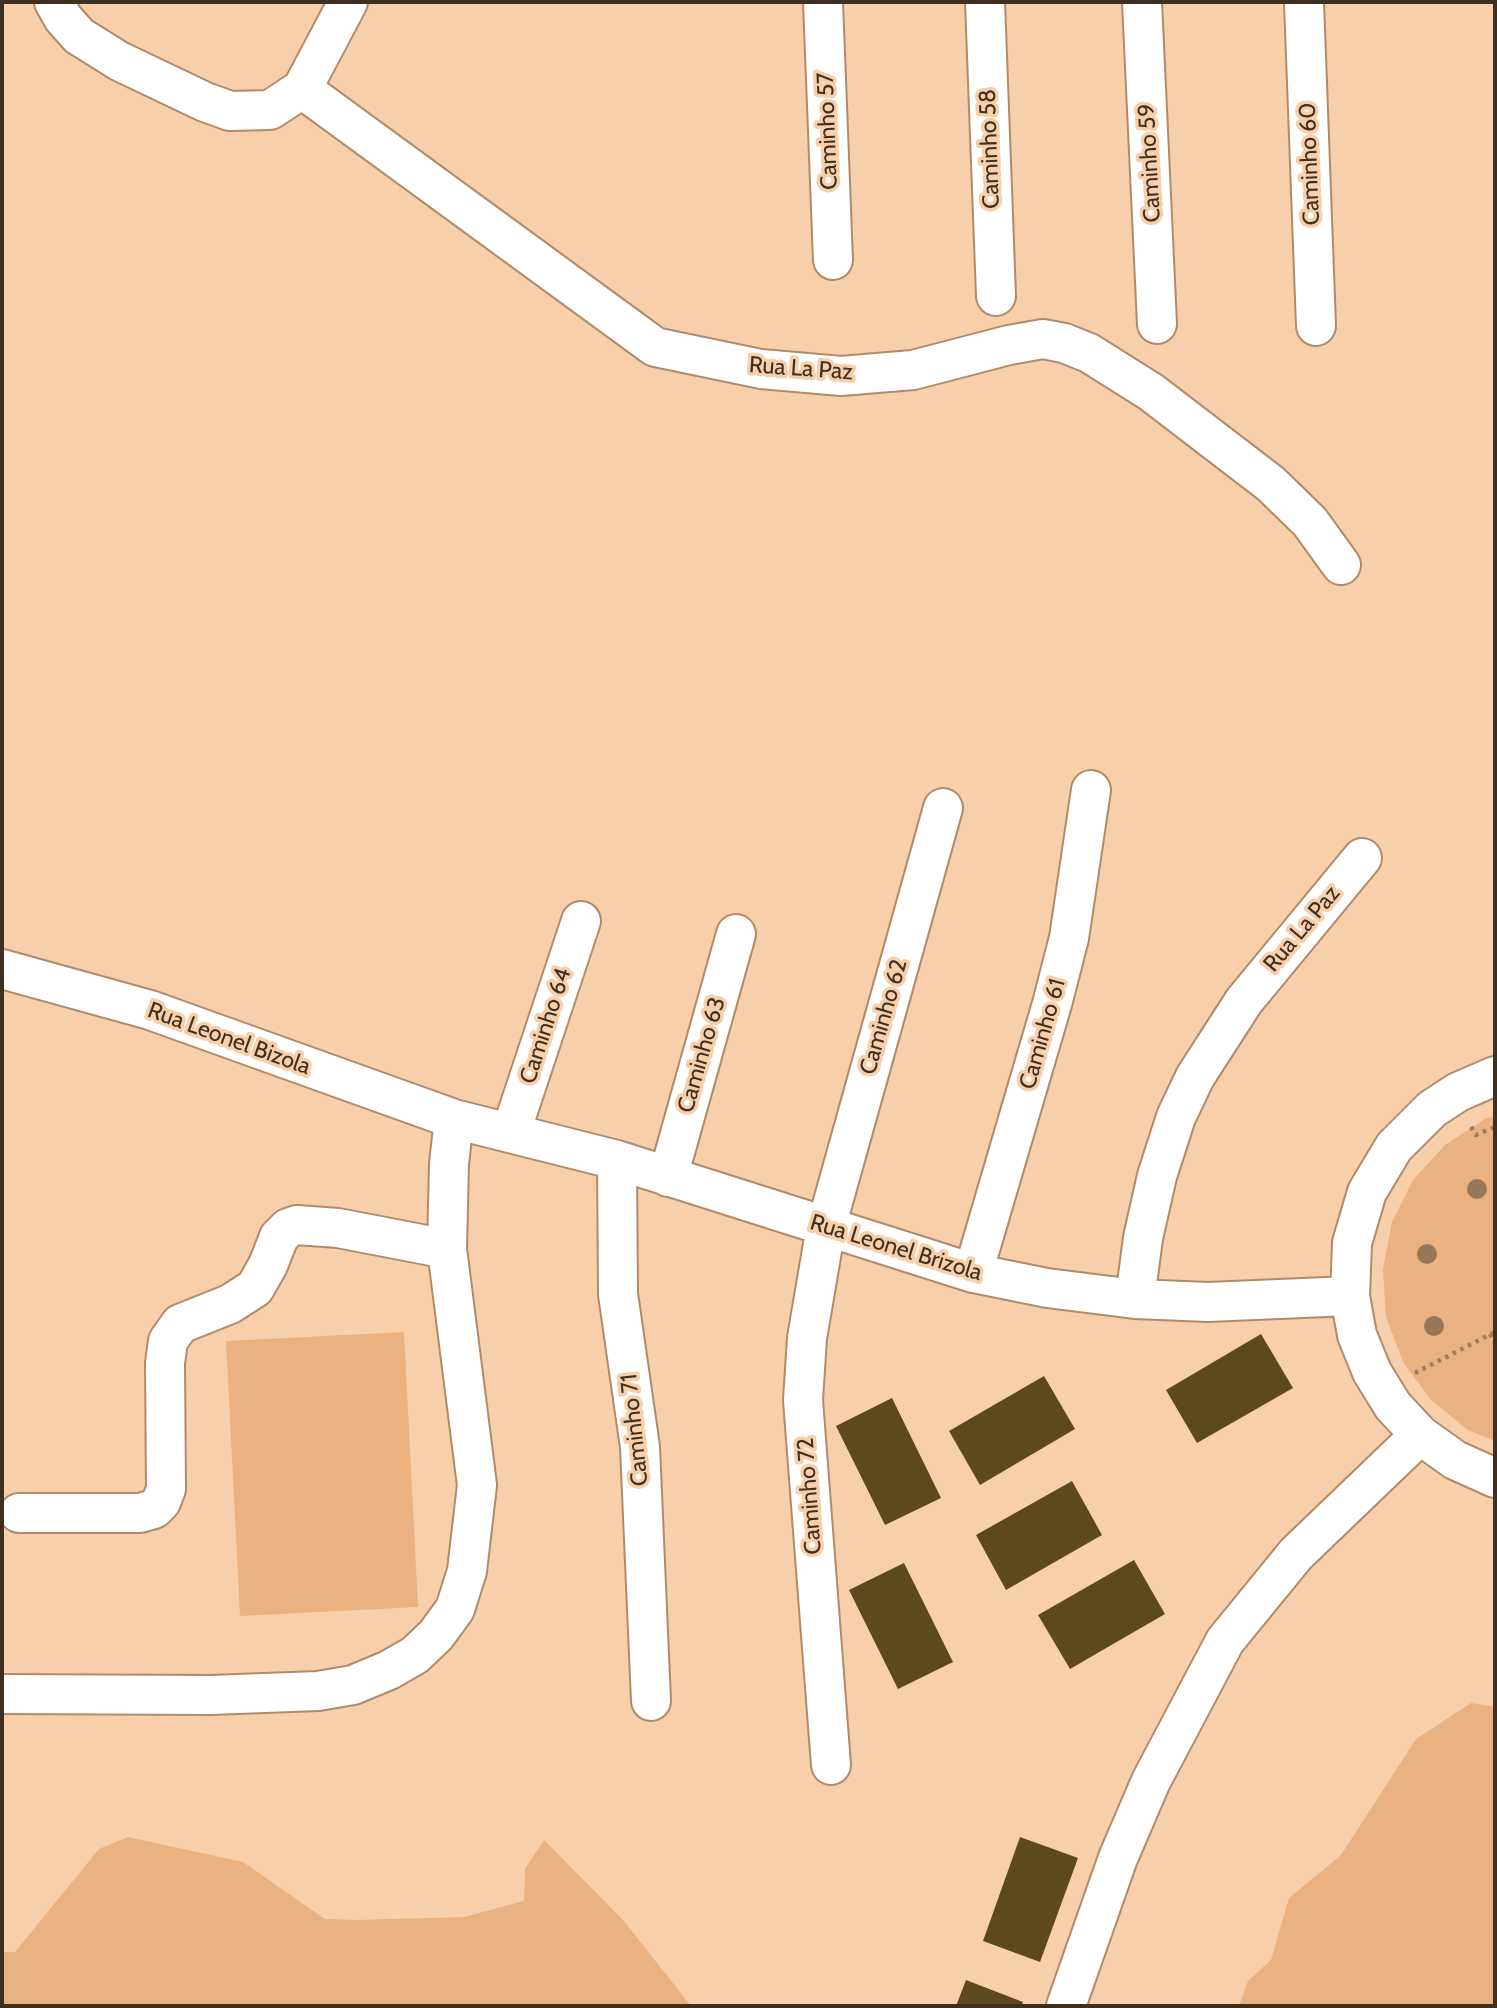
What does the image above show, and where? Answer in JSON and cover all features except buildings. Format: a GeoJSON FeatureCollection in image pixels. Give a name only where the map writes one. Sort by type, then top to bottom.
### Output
{"type":"FeatureCollection","features":[{"type":"Feature","properties":{"kind":"street"},"geometry":{"type":"LineString","coordinates":[[54,2],[63,18],[79,36],[119,61],[230,111],[270,110],[302,89],[348,2]]}},
{"type":"Feature","properties":{"kind":"street","name":"Caminho 57"},"geometry":{"type":"LineString","coordinates":[[823,2],[833,260]]}},
{"type":"Feature","properties":{"kind":"street","name":"Caminho 58"},"geometry":{"type":"LineString","coordinates":[[985,2],[996,296]]}},
{"type":"Feature","properties":{"kind":"street","name":"Caminho 59"},"geometry":{"type":"LineString","coordinates":[[1142,2],[1157,324]]}},
{"type":"Feature","properties":{"kind":"street","name":"Caminho 60"},"geometry":{"type":"LineString","coordinates":[[1304,2],[1316,326]]}},
{"type":"Feature","properties":{"kind":"street","name":"Rua La Paz"},"geometry":{"type":"LineString","coordinates":[[302,89],[655,347],[761,369],[841,376],[913,370],[1043,339],[1064,342],[1089,353],[1151,392],[1271,484],[1310,522],[1342,565]]}},
{"type":"Feature","properties":{"kind":"street","name":"Caminho 61"},"geometry":{"type":"LineString","coordinates":[[973,1273],[1069,938],[1091,790]]}},
{"type":"Feature","properties":{"kind":"street","name":"Caminho 62"},"geometry":{"type":"LineString","coordinates":[[826,1227],[943,808]]}},
{"type":"Feature","properties":{"kind":"street","name":"Rua La Paz"},"geometry":{"type":"LineString","coordinates":[[1135,1299],[1143,1238],[1157,1176],[1176,1117],[1195,1077],[1244,1001],[1362,858]]}},
{"type":"Feature","properties":{"kind":"street","name":"Caminho 64"},"geometry":{"type":"LineString","coordinates":[[511,1132],[581,921]]}},
{"type":"Feature","properties":{"kind":"street","name":"Caminho 63"},"geometry":{"type":"LineString","coordinates":[[668,1177],[736,934]]}},
{"type":"Feature","properties":{"kind":"street","name":"Rua Leonel Bizola"},"geometry":{"type":"LineString","coordinates":[[2,969],[150,1010],[454,1119]]}},
{"type":"Feature","properties":{"kind":"street"},"geometry":{"type":"LineString","coordinates":[[1495,1076],[1458,1092],[1432,1109],[1394,1147],[1367,1192],[1352,1243],[1350,1296],[1357,1335],[1372,1372],[1393,1406],[1420,1435],[1455,1460],[1495,1478]]}},
{"type":"Feature","properties":{"kind":"street"},"geometry":{"type":"LineString","coordinates":[[2,1695],[211,1695],[318,1691],[354,1685],[389,1670],[415,1655],[436,1635],[455,1609],[467,1571],[477,1485],[447,1248],[449,1164],[454,1119]]}},
{"type":"Feature","properties":{"kind":"street","name":"Rua Leonel Brizola"},"geometry":{"type":"LineString","coordinates":[[454,1119],[617,1160],[973,1273],[1048,1288],[1135,1299],[1208,1302],[1350,1296]]}},
{"type":"Feature","properties":{"kind":"street","name":"Caminho 71"},"geometry":{"type":"LineString","coordinates":[[617,1160],[618,1294],[640,1447],[651,1701]]}},
{"type":"Feature","properties":{"kind":"street"},"geometry":{"type":"LineString","coordinates":[[19,1513],[140,1513],[161,1502],[166,1489],[167,1469],[165,1363],[168,1341],[180,1324],[230,1304],[255,1288],[279,1237],[288,1228],[297,1225],[338,1228],[447,1248]]}},
{"type":"Feature","properties":{"kind":"street","name":"Caminho 72"},"geometry":{"type":"LineString","coordinates":[[826,1227],[807,1338],[803,1400],[831,1765]]}},
{"type":"Feature","properties":{"kind":"street"},"geometry":{"type":"LineString","coordinates":[[1066,2006],[1118,1858],[1151,1781],[1225,1641],[1296,1554],[1420,1435]]}},
{"type":"Feature","properties":{"kind":"path"},"geometry":{"type":"LineString","coordinates":[[1470,1125],[1476,1135],[1495,1127]]}},
{"type":"Feature","properties":{"kind":"path"},"geometry":{"type":"LineString","coordinates":[[1405,1378],[1493,1333],[1495,1343]]}},
{"type":"Feature","properties":{"kind":"shaded area"},"geometry":{"type":"Polygon","coordinates":[[[1495,1116],[1495,1441],[1468,1430],[1431,1400],[1403,1362],[1386,1317],[1383,1269],[1392,1222],[1413,1180],[1445,1145],[1485,1119],[1495,1116]]]}},
{"type":"Feature","properties":{"kind":"shaded area"},"geometry":{"type":"Polygon","coordinates":[[[404,1332],[418,1607],[240,1616],[226,1341],[404,1332]]]}},
{"type":"Feature","properties":{"kind":"shaded area"},"geometry":{"type":"Polygon","coordinates":[[[1471,1703],[1495,1707],[1495,2006],[1239,2006],[1248,1981],[1271,1960],[1289,1898],[1341,1855],[1416,1739],[1471,1703]]]}},
{"type":"Feature","properties":{"kind":"shaded area"},"geometry":{"type":"Polygon","coordinates":[[[128,1837],[243,1862],[325,1919],[357,1920],[464,1917],[524,1901],[525,1869],[544,1840],[624,1921],[691,2006],[2,2006],[2,1952],[15,1952],[99,1849],[128,1837]]]}}]}
